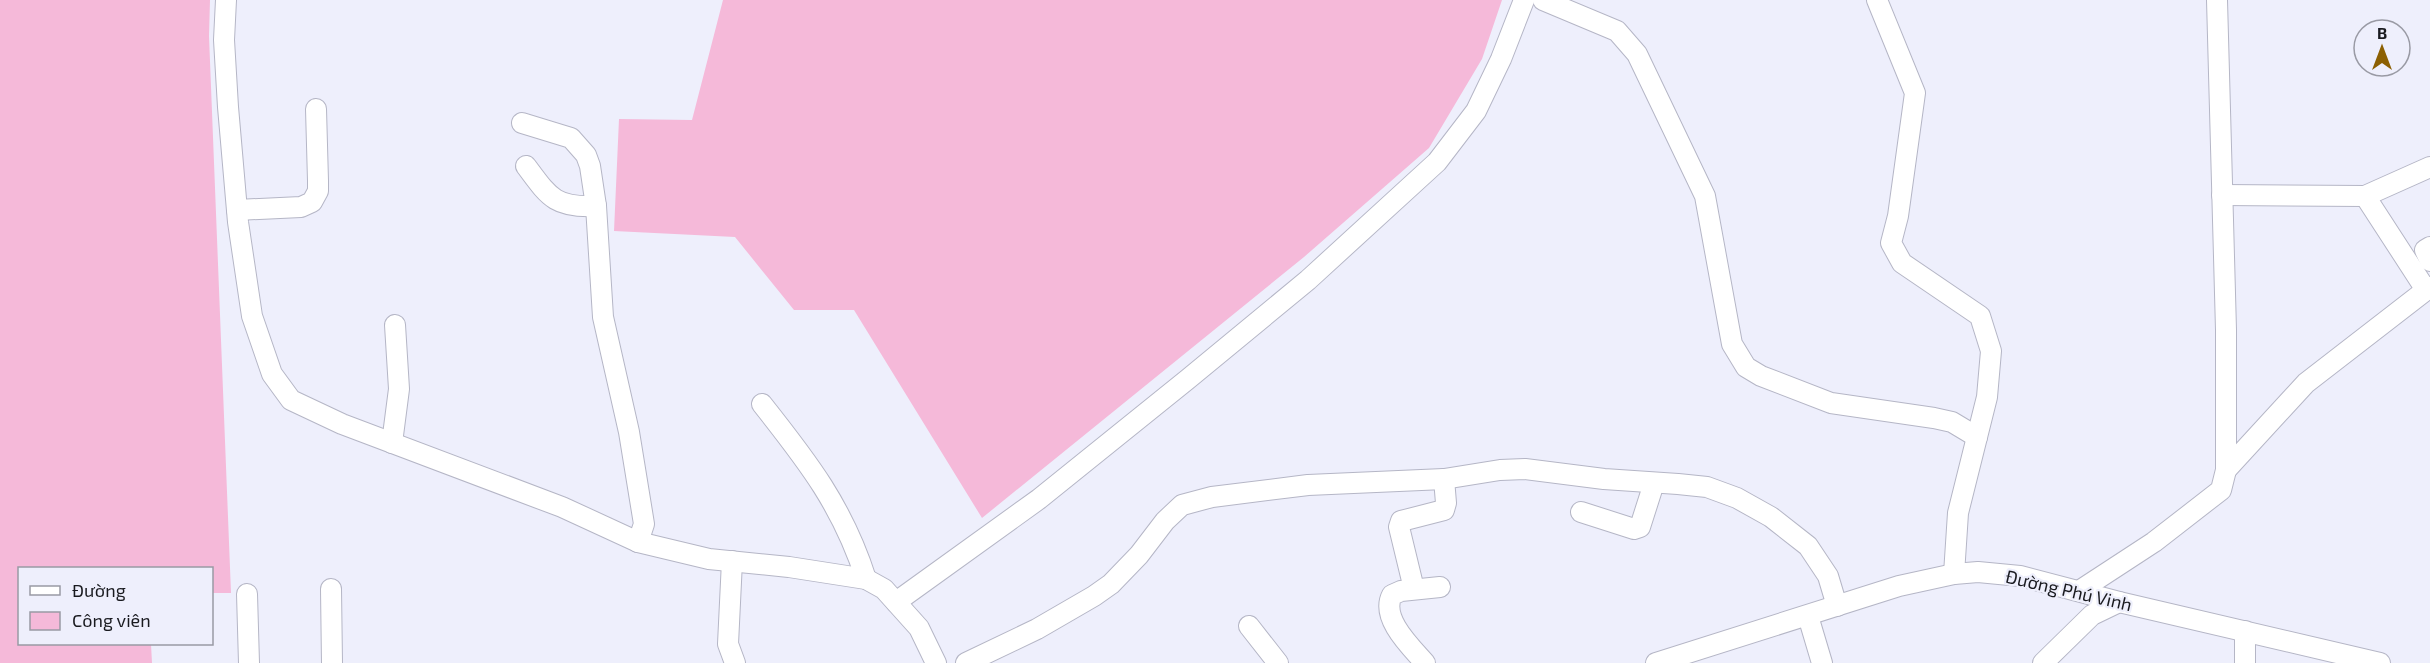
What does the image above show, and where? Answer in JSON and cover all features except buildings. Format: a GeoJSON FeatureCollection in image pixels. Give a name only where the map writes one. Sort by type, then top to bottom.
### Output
{"type":"FeatureCollection","features":[{"type":"Feature","properties":{"kind":"street"},"geometry":{"type":"LineString","coordinates":[[226,0],[224,40],[237,210],[252,316],[272,374],[291,400],[342,424],[562,507],[638,542],[680,553],[866,579],[884,589],[919,628],[936,663]]}},
{"type":"Feature","properties":{"kind":"street"},"geometry":{"type":"LineString","coordinates":[[896,602],[1039,499],[1188,379],[1308,280],[1437,162],[1476,111],[1501,59],[1524,0]]}},
{"type":"Feature","properties":{"kind":"street"},"geometry":{"type":"LineString","coordinates":[[1543,0],[1617,31],[1638,54],[1705,196],[1732,344],[1746,367],[1761,376],[1830,403],[1934,417],[1952,422],[1977,437]]}},
{"type":"Feature","properties":{"kind":"street"},"geometry":{"type":"LineString","coordinates":[[1877,0],[1915,93],[1898,216],[1891,243],[1902,263],[1980,316],[1991,351],[1987,397],[1958,513],[1954,574]]}},
{"type":"Feature","properties":{"kind":"street"},"geometry":{"type":"LineString","coordinates":[[2079,591],[2154,542],[2221,490],[2226,470],[2217,0]]}},
{"type":"Feature","properties":{"kind":"street"},"geometry":{"type":"LineString","coordinates":[[237,210],[301,207],[312,202],[318,191],[316,109]]}},
{"type":"Feature","properties":{"kind":"street"},"geometry":{"type":"LineString","coordinates":[[522,123],[572,138],[586,155],[590,166],[596,206],[603,317],[629,432],[644,524],[638,542]]}},
{"type":"Feature","properties":{"kind":"street"},"geometry":{"type":"LineString","coordinates":[[526,166],[542,189],[564,205],[596,206]]}},
{"type":"Feature","properties":{"kind":"street"},"geometry":{"type":"LineString","coordinates":[[2222,195],[2365,196],[2430,167]]}},
{"type":"Feature","properties":{"kind":"street"},"geometry":{"type":"LineString","coordinates":[[2226,470],[2306,383],[2428,288],[2365,196]]}},
{"type":"Feature","properties":{"kind":"street"},"geometry":{"type":"LineString","coordinates":[[2430,247],[2425,250],[2430,261]]}},
{"type":"Feature","properties":{"kind":"street"},"geometry":{"type":"LineString","coordinates":[[392,443],[399,389],[395,325]]}},
{"type":"Feature","properties":{"kind":"street"},"geometry":{"type":"LineString","coordinates":[[762,404],[801,454],[833,502],[849,533],[866,579]]}},
{"type":"Feature","properties":{"kind":"street"},"geometry":{"type":"LineString","coordinates":[[966,663],[1037,629],[1103,590],[1122,575],[1165,521],[1182,505],[1212,497],[1308,485],[1444,479],[1500,470],[1525,469],[1604,479],[1707,487],[1737,498],[1771,517],[1808,546],[1828,576],[1838,606]]}},
{"type":"Feature","properties":{"kind":"street"},"geometry":{"type":"LineString","coordinates":[[1414,589],[1399,527],[1401,521],[1408,518],[1444,510],[1446,503],[1444,479]]}},
{"type":"Feature","properties":{"kind":"street"},"geometry":{"type":"LineString","coordinates":[[1581,512],[1634,529],[1640,527],[1654,483]]}},
{"type":"Feature","properties":{"kind":"street"},"geometry":{"type":"LineString","coordinates":[[732,561],[728,644],[735,663]]}},
{"type":"Feature","properties":{"kind":"street","name":"Đường Phú Vinh"},"geometry":{"type":"LineString","coordinates":[[1656,663],[1710,655],[1808,616],[1899,586],[1954,574],[1978,572],[2020,576],[2119,602],[2380,663]]}},
{"type":"Feature","properties":{"kind":"street"},"geometry":{"type":"LineString","coordinates":[[1425,663],[1396,630],[1389,603],[1392,595],[1396,593],[1440,587]]}},
{"type":"Feature","properties":{"kind":"street"},"geometry":{"type":"LineString","coordinates":[[331,589],[332,663]]}},
{"type":"Feature","properties":{"kind":"street"},"geometry":{"type":"LineString","coordinates":[[248,594],[249,663]]}},
{"type":"Feature","properties":{"kind":"street"},"geometry":{"type":"LineString","coordinates":[[2043,663],[2092,615],[2119,602]]}},
{"type":"Feature","properties":{"kind":"street"},"geometry":{"type":"LineString","coordinates":[[1808,616],[1822,663]]}},
{"type":"Feature","properties":{"kind":"street"},"geometry":{"type":"LineString","coordinates":[[1249,626],[1278,663]]}},
{"type":"Feature","properties":{"kind":"street"},"geometry":{"type":"LineString","coordinates":[[2245,631],[2245,663]]}},
{"type":"Feature","properties":{"kind":"green space"},"geometry":{"type":"Polygon","coordinates":[[[0,0],[210,0],[209,36],[231,593],[213,593],[213,567],[18,567],[18,645],[151,645],[152,663],[0,663],[0,0]]]}},
{"type":"Feature","properties":{"kind":"green space"},"geometry":{"type":"Polygon","coordinates":[[[723,0],[1502,0],[1482,59],[1429,148],[1304,257],[982,518],[854,310],[794,310],[735,237],[614,231],[619,119],[692,120],[723,0]]]}}]}
